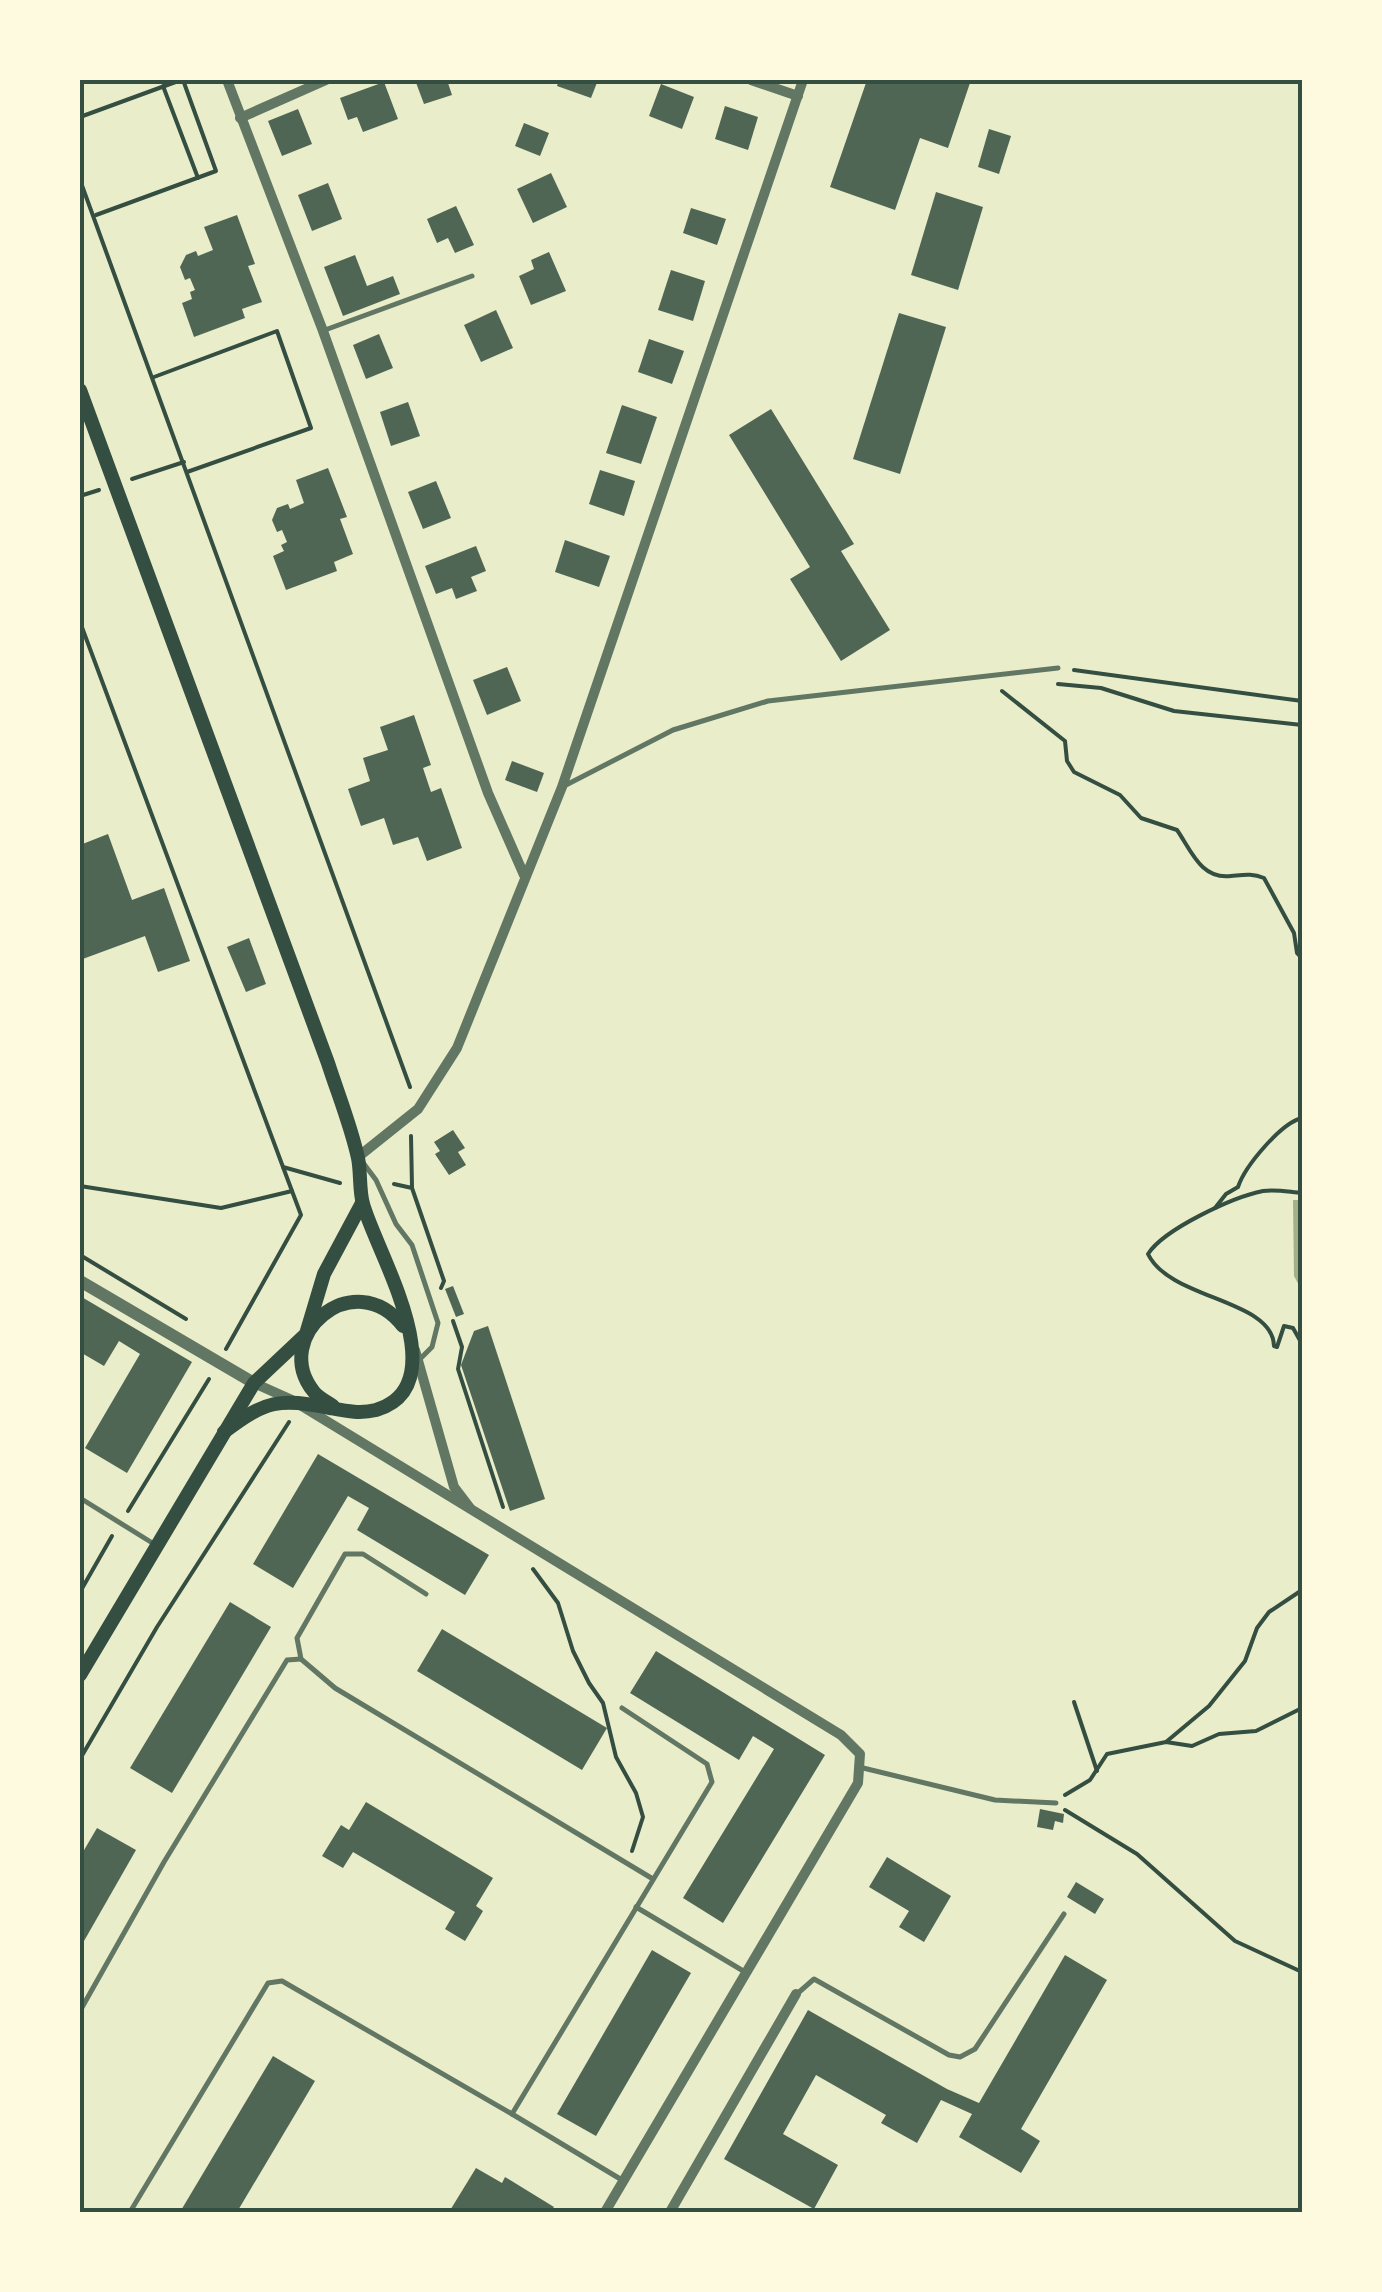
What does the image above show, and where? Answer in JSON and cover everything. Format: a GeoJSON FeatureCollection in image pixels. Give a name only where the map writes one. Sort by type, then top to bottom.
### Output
{"type":"FeatureCollection","features":[{"type":"Feature","properties":{"kind":"main road"},"geometry":{"type":"LineString","coordinates":[[80,390],[328,1063],[368,1182],[362,1203],[324,1274],[306,1334],[302,1364],[314,1391],[338,1409]]}},
{"type":"Feature","properties":{"kind":"main road"},"geometry":{"type":"LineString","coordinates":[[224,1432],[248,1414],[296,1403],[359,1413],[380,1408],[398,1396],[414,1368],[411,1336],[362,1203]]}},
{"type":"Feature","properties":{"kind":"main road"},"geometry":{"type":"LineString","coordinates":[[80,1675],[254,1383],[328,1308],[360,1300],[391,1310],[411,1336]]}},
{"type":"Feature","properties":{"kind":"street"},"geometry":{"type":"LineString","coordinates":[[226,80],[323,332],[488,793],[524,874]]}},
{"type":"Feature","properties":{"kind":"street"},"geometry":{"type":"LineString","coordinates":[[240,118],[326,80]]}},
{"type":"Feature","properties":{"kind":"street"},"geometry":{"type":"LineString","coordinates":[[751,80],[798,96]]}},
{"type":"Feature","properties":{"kind":"street"},"geometry":{"type":"LineString","coordinates":[[358,1156],[418,1109],[457,1048],[562,786],[803,80]]}},
{"type":"Feature","properties":{"kind":"street"},"geometry":{"type":"LineString","coordinates":[[80,1281],[218,1363],[296,1403],[841,1735],[860,1754],[858,1783],[605,2212]]}},
{"type":"Feature","properties":{"kind":"street"},"geometry":{"type":"LineString","coordinates":[[411,1336],[454,1486],[473,1513]]}},
{"type":"Feature","properties":{"kind":"street"},"geometry":{"type":"LineString","coordinates":[[670,2212],[796,1994]]}},
{"type":"Feature","properties":{"kind":"lane"},"geometry":{"type":"LineString","coordinates":[[323,332],[472,276]]}},
{"type":"Feature","properties":{"kind":"lane"},"geometry":{"type":"LineString","coordinates":[[562,786],[673,730],[768,701],[1058,668]]}},
{"type":"Feature","properties":{"kind":"lane"},"geometry":{"type":"LineString","coordinates":[[368,1182],[412,1245],[438,1323],[432,1347],[398,1396]]}},
{"type":"Feature","properties":{"kind":"lane"},"geometry":{"type":"LineString","coordinates":[[80,1498],[156,1546]]}},
{"type":"Feature","properties":{"kind":"lane"},"geometry":{"type":"LineString","coordinates":[[301,1660],[297,1638],[345,1554],[364,1554],[426,1594]]}},
{"type":"Feature","properties":{"kind":"lane"},"geometry":{"type":"LineString","coordinates":[[80,2011],[164,1862],[287,1660],[301,1660],[335,1688],[653,1879]]}},
{"type":"Feature","properties":{"kind":"lane"},"geometry":{"type":"LineString","coordinates":[[512,2114],[712,1782],[707,1764],[622,1708]]}},
{"type":"Feature","properties":{"kind":"lane"},"geometry":{"type":"LineString","coordinates":[[859,1768],[996,1800],[1056,1803]]}},
{"type":"Feature","properties":{"kind":"lane"},"geometry":{"type":"LineString","coordinates":[[636,1907],[746,1972]]}},
{"type":"Feature","properties":{"kind":"lane"},"geometry":{"type":"LineString","coordinates":[[796,1994],[814,1979],[949,2056],[960,2057],[975,2049],[1064,1914]]}},
{"type":"Feature","properties":{"kind":"lane"},"geometry":{"type":"LineString","coordinates":[[130,2212],[268,1983],[282,1981],[623,2181]]}},
{"type":"Feature","properties":{"kind":"path"},"geometry":{"type":"LineString","coordinates":[[80,117],[182,80],[216,171],[94,216]]}},
{"type":"Feature","properties":{"kind":"path"},"geometry":{"type":"LineString","coordinates":[[163,86],[198,178]]}},
{"type":"Feature","properties":{"kind":"path"},"geometry":{"type":"LineString","coordinates":[[80,180],[410,1088]]}},
{"type":"Feature","properties":{"kind":"path"},"geometry":{"type":"LineString","coordinates":[[153,378],[277,331],[312,428],[187,472]]}},
{"type":"Feature","properties":{"kind":"path"},"geometry":{"type":"LineString","coordinates":[[80,622],[235,1046],[302,1214],[218,1363],[80,1592]]}},
{"type":"Feature","properties":{"kind":"path"},"geometry":{"type":"LineString","coordinates":[[1058,668],[1302,701]]}},
{"type":"Feature","properties":{"kind":"path"},"geometry":{"type":"LineString","coordinates":[[980,678],[1058,732],[1065,740],[1074,772],[1120,795],[1141,818],[1180,833],[1184,846],[1206,872],[1220,876],[1255,874],[1264,878],[1294,932],[1297,953],[1302,958]]}},
{"type":"Feature","properties":{"kind":"path"},"geometry":{"type":"LineString","coordinates":[[1053,684],[1101,688],[1174,712],[1302,725]]}},
{"type":"Feature","properties":{"kind":"path"},"geometry":{"type":"LineString","coordinates":[[1212,1212],[1226,1194],[1238,1187],[1244,1170],[1289,1121],[1302,1118]]}},
{"type":"Feature","properties":{"kind":"path"},"geometry":{"type":"LineString","coordinates":[[411,1121],[412,1188],[444,1281],[441,1287]]}},
{"type":"Feature","properties":{"kind":"path"},"geometry":{"type":"LineString","coordinates":[[283,1167],[340,1182],[412,1188]]}},
{"type":"Feature","properties":{"kind":"path"},"geometry":{"type":"LineString","coordinates":[[80,1186],[221,1208],[292,1190]]}},
{"type":"Feature","properties":{"kind":"path"},"geometry":{"type":"LineString","coordinates":[[1302,1194],[1262,1192],[1164,1236],[1148,1254],[1178,1285],[1262,1320],[1275,1340],[1274,1346],[1277,1347],[1284,1326],[1293,1328],[1302,1344]]}},
{"type":"Feature","properties":{"kind":"path"},"geometry":{"type":"LineString","coordinates":[[80,1255],[195,1325]]}},
{"type":"Feature","properties":{"kind":"path"},"geometry":{"type":"LineString","coordinates":[[453,1321],[462,1347],[458,1369],[513,1537],[558,1603],[573,1651],[603,1702],[616,1757],[636,1793],[644,1818],[629,1864]]}},
{"type":"Feature","properties":{"kind":"path"},"geometry":{"type":"LineString","coordinates":[[80,1759],[296,1403]]}},
{"type":"Feature","properties":{"kind":"path"},"geometry":{"type":"LineString","coordinates":[[1166,1742],[1209,1706],[1245,1661],[1257,1628],[1269,1612],[1302,1590]]}},
{"type":"Feature","properties":{"kind":"path"},"geometry":{"type":"LineString","coordinates":[[1074,1702],[1098,1770]]}},
{"type":"Feature","properties":{"kind":"path"},"geometry":{"type":"LineString","coordinates":[[1302,1708],[1256,1730],[1219,1734],[1192,1746],[1166,1742],[1107,1754],[1082,1786],[1058,1797],[1056,1803],[1137,1854],[1235,1941],[1302,1972]]}},
{"type":"Feature","properties":{"kind":"shaded area"},"geometry":{"type":"Polygon","coordinates":[[[1293,1200],[1302,1200],[1302,1291],[1294,1276],[1293,1200]]]}},
{"type":"Feature","properties":{"kind":"building"},"geometry":{"type":"Polygon","coordinates":[[[415,80],[447,80],[452,95],[424,104],[415,80]]]}},
{"type":"Feature","properties":{"kind":"building"},"geometry":{"type":"Polygon","coordinates":[[[559,80],[598,80],[591,98],[557,86],[559,80]]]}},
{"type":"Feature","properties":{"kind":"building"},"geometry":{"type":"Polygon","coordinates":[[[867,80],[971,80],[948,148],[920,138],[895,210],[830,187],[867,80]]]}},
{"type":"Feature","properties":{"kind":"building"},"geometry":{"type":"Polygon","coordinates":[[[384,82],[398,119],[363,132],[357,117],[348,120],[340,98],[384,82]]]}},
{"type":"Feature","properties":{"kind":"building"},"geometry":{"type":"Polygon","coordinates":[[[661,84],[694,97],[682,129],[649,116],[661,84]]]}},
{"type":"Feature","properties":{"kind":"building"},"geometry":{"type":"Polygon","coordinates":[[[725,106],[758,117],[748,150],[715,139],[725,106]]]}},
{"type":"Feature","properties":{"kind":"building"},"geometry":{"type":"Polygon","coordinates":[[[298,109],[312,144],[282,156],[268,121],[298,109]]]}},
{"type":"Feature","properties":{"kind":"building"},"geometry":{"type":"Polygon","coordinates":[[[524,123],[549,133],[540,156],[515,146],[524,123]]]}},
{"type":"Feature","properties":{"kind":"building"},"geometry":{"type":"Polygon","coordinates":[[[989,129],[1011,136],[999,174],[978,167],[989,129]]]}},
{"type":"Feature","properties":{"kind":"building"},"geometry":{"type":"Polygon","coordinates":[[[551,173],[567,207],[533,223],[517,189],[551,173]]]}},
{"type":"Feature","properties":{"kind":"building"},"geometry":{"type":"Polygon","coordinates":[[[328,183],[342,219],[312,231],[298,195],[328,183]]]}},
{"type":"Feature","properties":{"kind":"building"},"geometry":{"type":"Polygon","coordinates":[[[936,192],[983,207],[958,290],[911,275],[936,192]]]}},
{"type":"Feature","properties":{"kind":"building"},"geometry":{"type":"Polygon","coordinates":[[[456,206],[474,245],[455,253],[448,238],[437,243],[427,219],[456,206]]]}},
{"type":"Feature","properties":{"kind":"building"},"geometry":{"type":"Polygon","coordinates":[[[691,208],[726,219],[717,245],[683,233],[691,208]]]}},
{"type":"Feature","properties":{"kind":"building"},"geometry":{"type":"Polygon","coordinates":[[[237,215],[255,264],[248,266],[262,302],[242,309],[245,318],[194,337],[182,303],[192,299],[190,292],[195,290],[180,267],[186,255],[196,251],[198,256],[213,250],[204,227],[237,215]]]}},
{"type":"Feature","properties":{"kind":"building"},"geometry":{"type":"Polygon","coordinates":[[[549,252],[566,291],[531,305],[519,276],[534,269],[531,260],[549,252]]]}},
{"type":"Feature","properties":{"kind":"building"},"geometry":{"type":"Polygon","coordinates":[[[355,255],[367,286],[393,276],[400,294],[343,316],[324,267],[355,255]]]}},
{"type":"Feature","properties":{"kind":"building"},"geometry":{"type":"Polygon","coordinates":[[[671,270],[705,281],[693,321],[658,310],[671,270]]]}},
{"type":"Feature","properties":{"kind":"building"},"geometry":{"type":"Polygon","coordinates":[[[496,310],[513,348],[481,362],[464,325],[496,310]]]}},
{"type":"Feature","properties":{"kind":"building"},"geometry":{"type":"Polygon","coordinates":[[[899,313],[946,327],[900,474],[853,459],[899,313]]]}},
{"type":"Feature","properties":{"kind":"building"},"geometry":{"type":"Polygon","coordinates":[[[379,334],[393,368],[366,379],[353,345],[379,334]]]}},
{"type":"Feature","properties":{"kind":"building"},"geometry":{"type":"Polygon","coordinates":[[[649,339],[684,351],[672,384],[638,372],[649,339]]]}},
{"type":"Feature","properties":{"kind":"building"},"geometry":{"type":"Polygon","coordinates":[[[408,402],[420,436],[391,446],[380,412],[408,402]]]}},
{"type":"Feature","properties":{"kind":"building"},"geometry":{"type":"Polygon","coordinates":[[[622,405],[657,417],[641,464],[606,453],[622,405]]]}},
{"type":"Feature","properties":{"kind":"building"},"geometry":{"type":"Polygon","coordinates":[[[771,409],[854,544],[841,551],[890,630],[841,661],[790,579],[810,567],[729,435],[771,409]]]}},
{"type":"Feature","properties":{"kind":"building"},"geometry":{"type":"Polygon","coordinates":[[[328,468],[347,517],[340,519],[353,554],[334,562],[337,571],[286,590],[273,556],[284,551],[281,545],[287,542],[272,520],[277,508],[288,504],[290,509],[304,503],[296,480],[328,468]]]}},
{"type":"Feature","properties":{"kind":"building"},"geometry":{"type":"Polygon","coordinates":[[[600,470],[635,481],[624,516],[589,504],[600,470]]]}},
{"type":"Feature","properties":{"kind":"building"},"geometry":{"type":"Polygon","coordinates":[[[436,481],[451,518],[423,529],[408,492],[436,481]]]}},
{"type":"Feature","properties":{"kind":"building"},"geometry":{"type":"Polygon","coordinates":[[[565,540],[610,556],[599,587],[555,572],[565,540]]]}},
{"type":"Feature","properties":{"kind":"building"},"geometry":{"type":"Polygon","coordinates":[[[476,546],[486,571],[471,577],[477,591],[456,599],[452,588],[436,594],[425,566],[476,546]]]}},
{"type":"Feature","properties":{"kind":"building"},"geometry":{"type":"Polygon","coordinates":[[[507,667],[521,701],[487,715],[473,680],[507,667]]]}},
{"type":"Feature","properties":{"kind":"building"},"geometry":{"type":"Polygon","coordinates":[[[414,715],[431,765],[423,768],[431,792],[441,788],[462,848],[427,861],[418,837],[393,845],[384,818],[361,826],[348,789],[370,781],[363,758],[388,750],[380,727],[414,715]]]}},
{"type":"Feature","properties":{"kind":"building"},"geometry":{"type":"Polygon","coordinates":[[[512,761],[544,773],[537,792],[505,780],[512,761]]]}},
{"type":"Feature","properties":{"kind":"building"},"geometry":{"type":"Polygon","coordinates":[[[108,834],[132,900],[164,888],[190,961],[158,972],[145,936],[80,960],[80,845],[108,834]]]}},
{"type":"Feature","properties":{"kind":"building"},"geometry":{"type":"Polygon","coordinates":[[[249,938],[266,984],[246,992],[227,947],[249,938]]]}},
{"type":"Feature","properties":{"kind":"building"},"geometry":{"type":"Polygon","coordinates":[[[453,1130],[465,1148],[458,1152],[466,1165],[449,1175],[435,1154],[440,1151],[434,1142],[453,1130]]]}},
{"type":"Feature","properties":{"kind":"building"},"geometry":{"type":"Polygon","coordinates":[[[453,1286],[464,1314],[456,1317],[445,1289],[453,1286]]]}},
{"type":"Feature","properties":{"kind":"building"},"geometry":{"type":"Polygon","coordinates":[[[80,1296],[192,1362],[127,1473],[85,1448],[140,1354],[119,1341],[104,1366],[80,1352],[80,1296]]]}},
{"type":"Feature","properties":{"kind":"building"},"geometry":{"type":"Polygon","coordinates":[[[488,1326],[545,1499],[510,1511],[461,1365],[474,1331],[488,1326]]]}},
{"type":"Feature","properties":{"kind":"building"},"geometry":{"type":"Polygon","coordinates":[[[318,1454],[489,1555],[465,1595],[357,1530],[369,1508],[348,1496],[293,1588],[253,1564],[318,1454]]]}},
{"type":"Feature","properties":{"kind":"building"},"geometry":{"type":"Polygon","coordinates":[[[230,1602],[271,1627],[172,1793],[130,1768],[230,1602]]]}},
{"type":"Feature","properties":{"kind":"building"},"geometry":{"type":"Polygon","coordinates":[[[442,1629],[607,1728],[582,1770],[417,1671],[442,1629]]]}},
{"type":"Feature","properties":{"kind":"building"},"geometry":{"type":"Polygon","coordinates":[[[656,1651],[825,1755],[723,1923],[683,1898],[774,1749],[753,1736],[739,1760],[630,1693],[656,1651]]]}},
{"type":"Feature","properties":{"kind":"building"},"geometry":{"type":"Polygon","coordinates":[[[366,1802],[493,1878],[476,1906],[483,1911],[465,1941],[445,1929],[455,1912],[353,1852],[343,1868],[322,1856],[341,1825],[349,1830],[366,1802]]]}},
{"type":"Feature","properties":{"kind":"building"},"geometry":{"type":"Polygon","coordinates":[[[1040,1809],[1064,1814],[1063,1823],[1055,1821],[1053,1830],[1037,1827],[1040,1809]]]}},
{"type":"Feature","properties":{"kind":"building"},"geometry":{"type":"Polygon","coordinates":[[[97,1828],[136,1850],[80,1948],[80,1857],[97,1828]]]}},
{"type":"Feature","properties":{"kind":"building"},"geometry":{"type":"Polygon","coordinates":[[[887,1857],[951,1896],[924,1942],[899,1927],[909,1911],[869,1887],[887,1857]]]}},
{"type":"Feature","properties":{"kind":"building"},"geometry":{"type":"Polygon","coordinates":[[[1076,1882],[1104,1899],[1095,1914],[1067,1897],[1076,1882]]]}},
{"type":"Feature","properties":{"kind":"building"},"geometry":{"type":"Polygon","coordinates":[[[652,1950],[691,1973],[596,2136],[557,2114],[652,1950]]]}},
{"type":"Feature","properties":{"kind":"building"},"geometry":{"type":"Polygon","coordinates":[[[1065,1955],[1107,1980],[1021,2129],[1040,2141],[1021,2173],[959,2137],[972,2114],[941,2100],[917,2143],[881,2123],[886,2115],[816,2075],[783,2134],[838,2165],[814,2209],[724,2159],[808,2010],[979,2103],[1065,1955]]]}},
{"type":"Feature","properties":{"kind":"building"},"geometry":{"type":"Polygon","coordinates":[[[273,2056],[315,2081],[237,2212],[180,2212],[273,2056]]]}},
{"type":"Feature","properties":{"kind":"building"},"geometry":{"type":"Polygon","coordinates":[[[476,2168],[502,2183],[505,2177],[554,2207],[550,2212],[449,2212],[476,2168]]]}}]}
